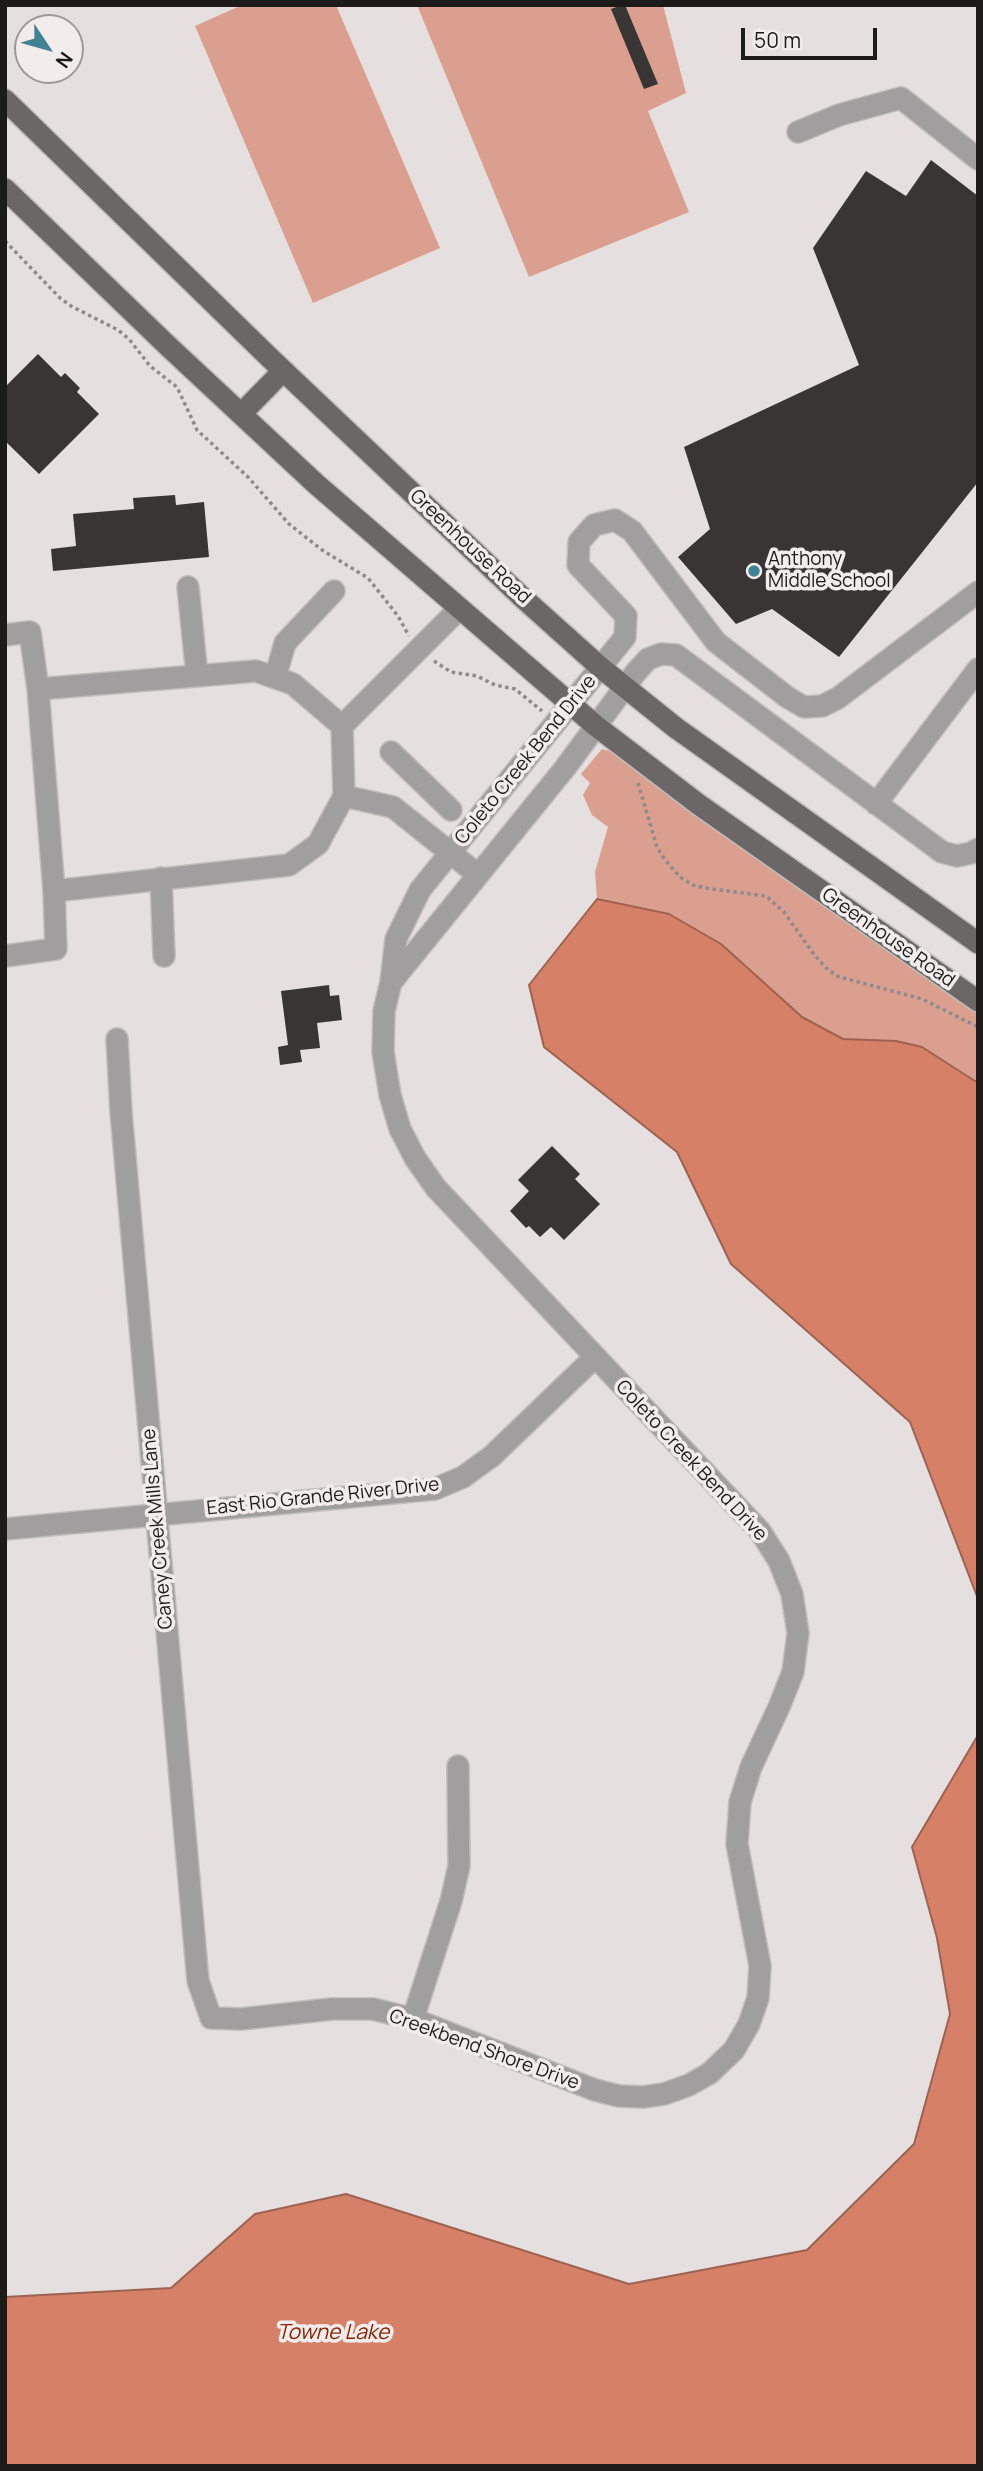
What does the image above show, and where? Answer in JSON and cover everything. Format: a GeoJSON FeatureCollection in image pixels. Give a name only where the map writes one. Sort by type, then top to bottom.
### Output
{"type":"FeatureCollection","features":[{"type":"Feature","properties":{"kind":"main road","name":"Greenhouse Road"},"geometry":{"type":"LineString","coordinates":[[5,100],[283,371],[523,598],[624,688],[978,943]]}},
{"type":"Feature","properties":{"kind":"main road","name":"Greenhouse Road"},"geometry":{"type":"LineString","coordinates":[[5,189],[316,484],[596,726],[698,804],[978,1001]]}},
{"type":"Feature","properties":{"kind":"main road"},"geometry":{"type":"LineString","coordinates":[[241,414],[283,371]]}},
{"type":"Feature","properties":{"kind":"street"},"geometry":{"type":"LineString","coordinates":[[798,132],[839,114],[901,98],[978,159]]}},
{"type":"Feature","properties":{"kind":"street","name":"Coleto Creek Bend Drive"},"geometry":{"type":"LineString","coordinates":[[710,2073],[734,2050],[750,2024],[758,1998],[760,1966],[737,1844],[740,1802],[751,1767],[793,1672],[797,1633],[792,1594],[779,1560],[760,1531],[436,1188],[415,1158],[400,1129],[390,1095],[383,1052],[384,1011],[391,982],[396,939],[421,890],[625,637],[626,617],[578,565],[579,541],[594,526],[615,520],[632,531],[716,642],[804,707],[822,706],[838,698],[978,592]]}},
{"type":"Feature","properties":{"kind":"street"},"geometry":{"type":"LineString","coordinates":[[188,587],[197,676]]}},
{"type":"Feature","properties":{"kind":"street"},"geometry":{"type":"LineString","coordinates":[[275,678],[285,643],[334,591]]}},
{"type":"Feature","properties":{"kind":"street"},"geometry":{"type":"LineString","coordinates":[[54,891],[289,865],[318,844],[344,796],[342,726],[459,609]]}},
{"type":"Feature","properties":{"kind":"street"},"geometry":{"type":"LineString","coordinates":[[5,635],[30,632],[38,689],[56,949],[5,956]]}},
{"type":"Feature","properties":{"kind":"street","name":"Coleto Creek Bend Drive"},"geometry":{"type":"LineString","coordinates":[[391,982],[565,768],[624,688],[648,659],[661,654],[676,655],[942,852],[957,856],[978,849]]}},
{"type":"Feature","properties":{"kind":"street"},"geometry":{"type":"LineString","coordinates":[[876,804],[978,669]]}},
{"type":"Feature","properties":{"kind":"street"},"geometry":{"type":"LineString","coordinates":[[38,689],[256,671],[293,684],[342,726]]}},
{"type":"Feature","properties":{"kind":"street"},"geometry":{"type":"LineString","coordinates":[[391,752],[451,810]]}},
{"type":"Feature","properties":{"kind":"street"},"geometry":{"type":"LineString","coordinates":[[393,807],[419,780]]}},
{"type":"Feature","properties":{"kind":"street"},"geometry":{"type":"LineString","coordinates":[[344,796],[393,807],[451,853]]}},
{"type":"Feature","properties":{"kind":"street","name":"Coleto Creek Bend Drive"},"geometry":{"type":"LineString","coordinates":[[451,853],[477,874]]}},
{"type":"Feature","properties":{"kind":"street"},"geometry":{"type":"LineString","coordinates":[[161,878],[164,957]]}},
{"type":"Feature","properties":{"kind":"street","name":"Caney Creek Mills Lane"},"geometry":{"type":"LineString","coordinates":[[117,1039],[121,1112],[198,1981],[212,2018]]}},
{"type":"Feature","properties":{"kind":"street","name":"East Rio Grande River Drive"},"geometry":{"type":"LineString","coordinates":[[5,1529],[435,1489],[463,1477],[492,1456],[595,1357]]}},
{"type":"Feature","properties":{"kind":"street"},"geometry":{"type":"LineString","coordinates":[[413,2019],[448,1912],[459,1866],[458,1766]]}},
{"type":"Feature","properties":{"kind":"street","name":"Creekbend Shore Drive"},"geometry":{"type":"LineString","coordinates":[[212,2018],[241,2019],[346,2009],[373,2010],[413,2019],[595,2090],[619,2096],[664,2094],[689,2085],[710,2073]]}},
{"type":"Feature","properties":{"kind":"path"},"geometry":{"type":"LineString","coordinates":[[5,241],[60,298],[118,330],[129,339],[150,366],[177,387],[197,430],[248,477],[289,524],[322,550],[368,578],[398,616],[405,631],[438,664],[451,672],[515,689],[538,706],[554,725]]}},
{"type":"Feature","properties":{"kind":"path"},"geometry":{"type":"LineString","coordinates":[[633,775],[642,794],[657,847],[680,877],[705,888],[765,896],[784,912],[813,953],[836,976],[922,999],[978,1027]]}},
{"type":"Feature","properties":{"kind":"shaded area"},"geometry":{"type":"Polygon","coordinates":[[[242,5],[336,5],[440,248],[313,303],[195,26],[242,5]]]}},
{"type":"Feature","properties":{"kind":"shaded area"},"geometry":{"type":"Polygon","coordinates":[[[417,5],[663,5],[686,93],[648,111],[689,212],[529,277],[417,5]]]}},
{"type":"Feature","properties":{"kind":"shaded area"},"geometry":{"type":"Polygon","coordinates":[[[602,749],[612,752],[978,1013],[978,1083],[922,1047],[896,1041],[843,1039],[802,1017],[721,944],[669,914],[597,899],[595,872],[608,827],[592,815],[583,795],[590,783],[581,774],[602,749]]]}},
{"type":"Feature","properties":{"kind":"water"},"geometry":{"type":"Polygon","coordinates":[[[597,899],[669,914],[721,944],[802,1017],[843,1039],[896,1041],[922,1047],[978,1083],[978,1599],[910,1422],[731,1264],[677,1152],[544,1047],[529,985],[597,899]]]}},
{"type":"Feature","properties":{"kind":"water","name":"Towne Lake"},"geometry":{"type":"Polygon","coordinates":[[[978,1735],[978,2466],[5,2466],[5,2297],[171,2288],[255,2214],[346,2194],[629,2284],[807,2250],[914,2144],[950,2014],[937,1938],[912,1847],[978,1735]]]}},
{"type":"Feature","properties":{"kind":"building"},"geometry":{"type":"Polygon","coordinates":[[[625,5],[658,84],[644,89],[611,9],[625,5]]]}},
{"type":"Feature","properties":{"kind":"building"},"geometry":{"type":"Polygon","coordinates":[[[931,160],[978,196],[978,482],[839,657],[772,609],[736,624],[678,557],[710,529],[684,447],[859,365],[813,248],[866,171],[906,196],[931,160]]]}},
{"type":"Feature","properties":{"kind":"building"},"geometry":{"type":"Polygon","coordinates":[[[38,354],[61,377],[65,373],[80,388],[77,392],[99,414],[39,474],[5,441],[5,387],[38,354]]]}},
{"type":"Feature","properties":{"kind":"building"},"geometry":{"type":"Polygon","coordinates":[[[175,495],[176,505],[204,502],[209,557],[53,571],[51,549],[76,546],[73,514],[134,509],[133,498],[175,495]]]}},
{"type":"Feature","properties":{"kind":"building"},"geometry":{"type":"Polygon","coordinates":[[[329,985],[330,996],[339,995],[342,1020],[317,1023],[320,1048],[300,1050],[302,1062],[280,1065],[278,1047],[288,1045],[281,991],[329,985]]]}},
{"type":"Feature","properties":{"kind":"building"},"geometry":{"type":"Polygon","coordinates":[[[552,1146],[580,1174],[575,1179],[600,1204],[564,1240],[551,1227],[540,1237],[529,1226],[526,1228],[510,1211],[529,1191],[518,1180],[552,1146]]]}},
{"type":"Feature","properties":{"kind":"place","name":"Anthony Middle School"},"geometry":{"type":"Point","coordinates":[754,571]}}]}
